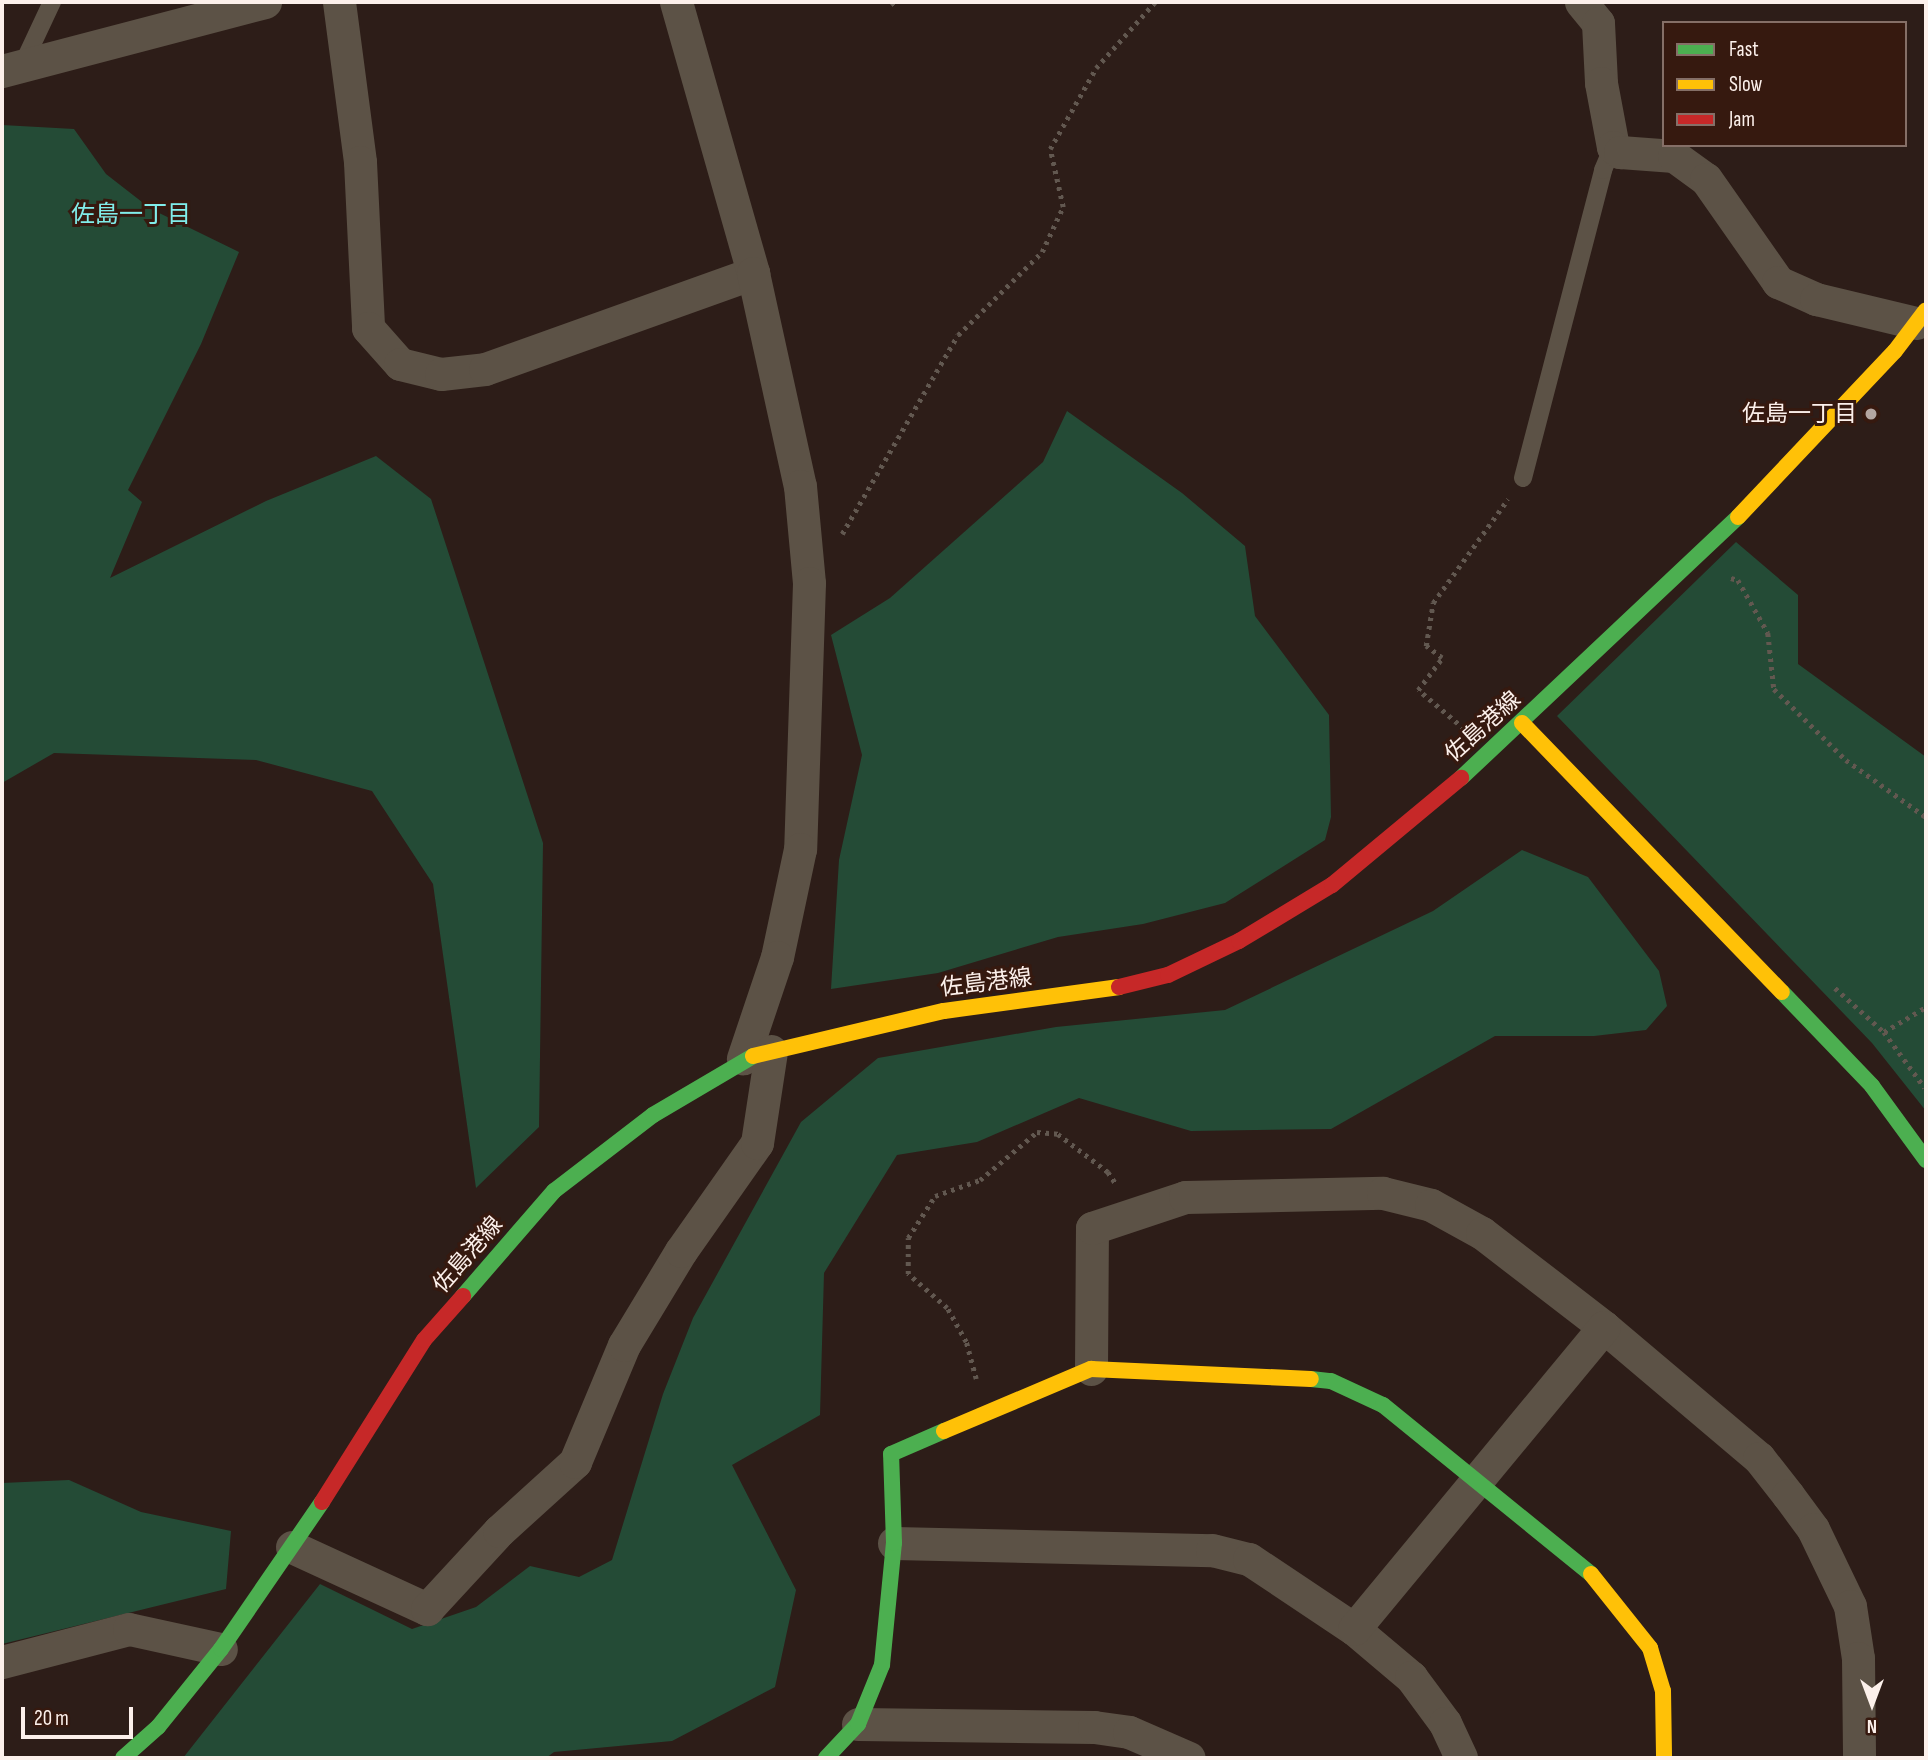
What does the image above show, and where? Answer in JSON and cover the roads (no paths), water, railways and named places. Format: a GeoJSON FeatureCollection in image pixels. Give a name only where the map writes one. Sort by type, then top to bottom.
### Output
{"type":"FeatureCollection","features":[{"type":"Feature","properties":{"kind":"main road","name":"佐島港線"},"geometry":{"type":"LineString","coordinates":[[123,1758],[158,1727],[221,1649],[292,1547],[424,1340],[554,1191],[653,1115],[757,1054],[944,1010],[1099,992],[1168,975],[1238,941],[1332,885],[1492,752],[1783,474],[1921,317]]}},
{"type":"Feature","properties":{"kind":"main road"},"geometry":{"type":"LineString","coordinates":[[1522,723],[1872,1086],[1926,1160]]}},
{"type":"Feature","properties":{"kind":"main road"},"geometry":{"type":"LineString","coordinates":[[826,1758],[858,1724],[882,1665],[894,1543],[891,1454],[1091,1369],[1275,1374],[1331,1381],[1383,1405],[1591,1574],[1650,1648],[1663,1692],[1664,1758]]}},
{"type":"Feature","properties":{"kind":"street"},"geometry":{"type":"LineString","coordinates":[[12,69],[265,2]]}},
{"type":"Feature","properties":{"kind":"street"},"geometry":{"type":"LineString","coordinates":[[339,2],[360,162],[368,328],[400,364],[442,374],[485,369],[753,273]]}},
{"type":"Feature","properties":{"kind":"street"},"geometry":{"type":"LineString","coordinates":[[292,1547],[427,1609],[499,1531],[575,1462],[624,1345],[681,1251],[757,1143],[757,1054],[800,849],[809,583],[800,486],[753,273],[676,2]]}},
{"type":"Feature","properties":{"kind":"street"},"geometry":{"type":"LineString","coordinates":[[1581,2],[1598,23],[1601,83],[1613,147],[1620,152],[1674,156],[1706,178],[1778,282],[1816,299],[1921,317]]}},
{"type":"Feature","properties":{"kind":"street"},"geometry":{"type":"LineString","coordinates":[[1091,1369],[1092,1228],[1185,1197],[1383,1193],[1431,1205],[1482,1233],[1604,1328],[1759,1458],[1813,1529],[1850,1606],[1858,1658],[1859,1758]]}},
{"type":"Feature","properties":{"kind":"street"},"geometry":{"type":"LineString","coordinates":[[1354,1629],[1604,1328]]}},
{"type":"Feature","properties":{"kind":"street"},"geometry":{"type":"LineString","coordinates":[[894,1543],[1212,1550],[1249,1559],[1354,1629],[1411,1677],[1445,1723],[1461,1758]]}},
{"type":"Feature","properties":{"kind":"street"},"geometry":{"type":"LineString","coordinates":[[2,1662],[129,1629],[221,1649]]}},
{"type":"Feature","properties":{"kind":"street"},"geometry":{"type":"LineString","coordinates":[[858,1724],[1094,1727],[1129,1732],[1189,1758]]}},
{"type":"Feature","properties":{"kind":"lane"},"geometry":{"type":"LineString","coordinates":[[12,69],[52,2]]}},
{"type":"Feature","properties":{"kind":"lane"},"geometry":{"type":"LineString","coordinates":[[1523,478],[1603,170],[1613,147]]}},
{"type":"Feature","properties":{"kind":"place","name":"佐島一丁目"},"geometry":{"type":"Point","coordinates":[1871,414]}},
{"type":"Feature","properties":{"kind":"district","name":"佐島一丁目"},"geometry":{"type":"Point","coordinates":[131,215]}}]}
